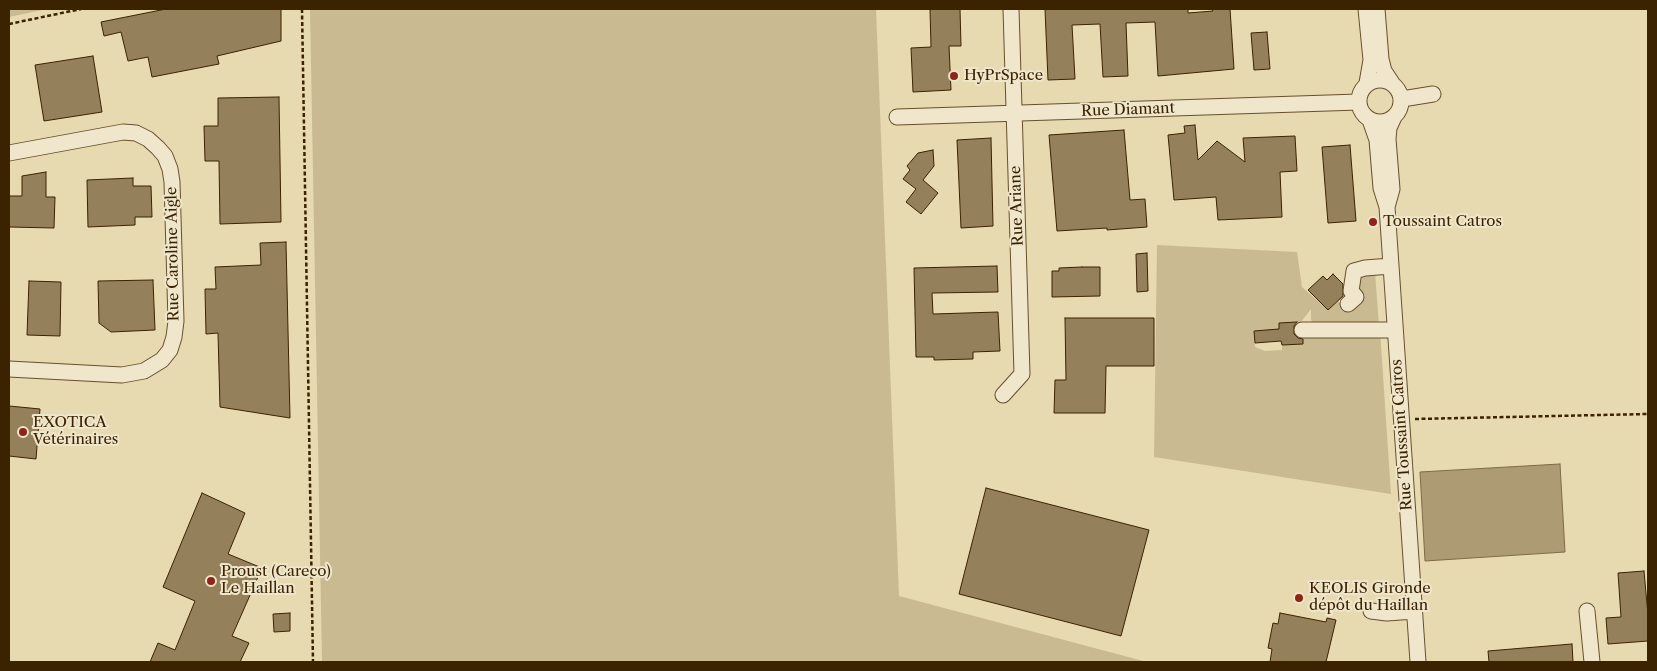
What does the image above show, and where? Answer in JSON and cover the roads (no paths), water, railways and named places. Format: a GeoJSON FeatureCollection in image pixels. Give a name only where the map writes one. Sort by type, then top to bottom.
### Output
{"type":"FeatureCollection","features":[{"type":"Feature","properties":{"kind":"street","name":"Rue Ariane"},"geometry":{"type":"LineString","coordinates":[[1003,395],[1022,374],[1011,9]]}},
{"type":"Feature","properties":{"kind":"street"},"geometry":{"type":"LineString","coordinates":[[1366,9],[1371,60],[1367,84]]}},
{"type":"Feature","properties":{"kind":"street"},"geometry":{"type":"LineString","coordinates":[[1377,9],[1381,59],[1384,72],[1400,92],[1402,99],[1399,112],[1394,117],[1383,122],[1370,120],[1362,112],[1359,102],[1362,89],[1367,84],[1380,79],[1392,83]]}},
{"type":"Feature","properties":{"kind":"street"},"geometry":{"type":"LineString","coordinates":[[1402,99],[1433,94]]}},
{"type":"Feature","properties":{"kind":"street","name":"Rue Diamant"},"geometry":{"type":"LineString","coordinates":[[897,117],[1359,102]]}},
{"type":"Feature","properties":{"kind":"street","name":"Rue Toussaint Catros"},"geometry":{"type":"LineString","coordinates":[[1387,207],[1392,189],[1388,139],[1389,128],[1394,117]]}},
{"type":"Feature","properties":{"kind":"street","name":"Rue Toussaint Catros"},"geometry":{"type":"LineString","coordinates":[[1370,120],[1377,140],[1381,188],[1387,207],[1418,662]]}},
{"type":"Feature","properties":{"kind":"street","name":"Rue Caroline Aigle"},"geometry":{"type":"LineString","coordinates":[[9,153],[123,132],[136,133],[148,139],[158,148],[168,163],[172,182],[176,321],[170,350],[162,360],[144,371],[122,375],[9,369]]}},
{"type":"Feature","properties":{"kind":"street"},"geometry":{"type":"LineString","coordinates":[[1348,304],[1356,297],[1352,291],[1354,271],[1391,266]]}},
{"type":"Feature","properties":{"kind":"street"},"geometry":{"type":"LineString","coordinates":[[1302,330],[1395,330]]}},
{"type":"Feature","properties":{"kind":"street"},"geometry":{"type":"LineString","coordinates":[[1371,611],[1387,613],[1414,611]]}},
{"type":"Feature","properties":{"kind":"street"},"geometry":{"type":"LineString","coordinates":[[1587,611],[1592,662]]}},
{"type":"Feature","properties":{"kind":"place","name":"HyPrSpace"},"geometry":{"type":"Point","coordinates":[954,76]}},
{"type":"Feature","properties":{"kind":"place","name":"Toussaint Catros"},"geometry":{"type":"Point","coordinates":[1373,222]}},
{"type":"Feature","properties":{"kind":"place","name":"EXOTICA Vétérinaires"},"geometry":{"type":"Point","coordinates":[23,432]}},
{"type":"Feature","properties":{"kind":"place","name":"Proust (Careco) Le Haillan"},"geometry":{"type":"Point","coordinates":[211,581]}},
{"type":"Feature","properties":{"kind":"place","name":"KEOLIS Gironde dépôt du Haillan"},"geometry":{"type":"Point","coordinates":[1299,598]}}]}
